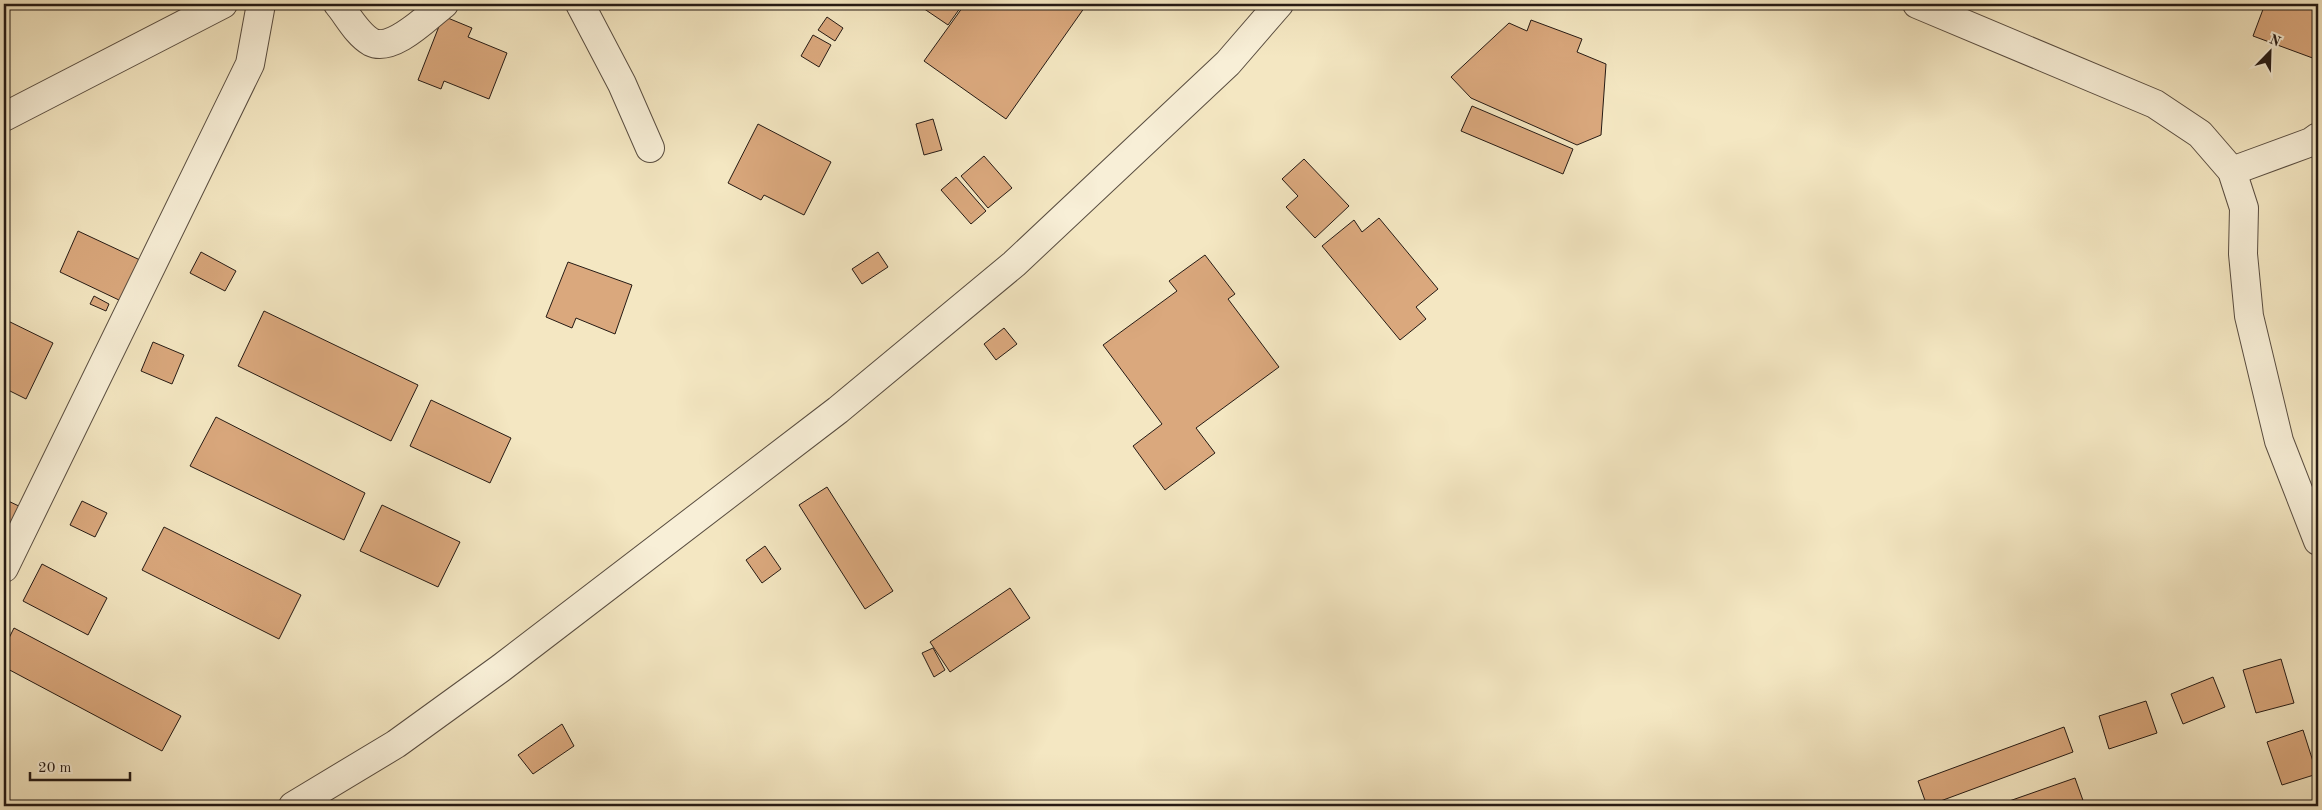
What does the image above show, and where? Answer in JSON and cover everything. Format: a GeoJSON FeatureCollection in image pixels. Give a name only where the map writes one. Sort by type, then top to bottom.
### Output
{"type":"FeatureCollection","features":[{"type":"Feature","properties":{"kind":"street"},"geometry":{"type":"LineString","coordinates":[[4,117],[223,4]]}},
{"type":"Feature","properties":{"kind":"street"},"geometry":{"type":"LineString","coordinates":[[4,568],[250,64],[261,4]]}},
{"type":"Feature","properties":{"kind":"street"},"geometry":{"type":"LineString","coordinates":[[338,4],[359,32],[372,42],[388,43],[403,36],[444,4]]}},
{"type":"Feature","properties":{"kind":"street"},"geometry":{"type":"LineString","coordinates":[[580,4],[622,84],[650,148]]}},
{"type":"Feature","properties":{"kind":"street"},"geometry":{"type":"LineString","coordinates":[[293,806],[396,744],[493,674],[838,410],[1014,264],[1228,63],[1279,4]]}},
{"type":"Feature","properties":{"kind":"street"},"geometry":{"type":"LineString","coordinates":[[1936,7],[2155,104],[2200,134],[2232,171],[2244,208],[2243,254],[2249,316],[2279,441],[2318,541]]}},
{"type":"Feature","properties":{"kind":"street"},"geometry":{"type":"LineString","coordinates":[[2232,171],[2311,142],[2318,137]]}},
{"type":"Feature","properties":{"kind":"building"},"geometry":{"type":"Polygon","coordinates":[[[917,4],[963,4],[948,25],[917,4]]]}},
{"type":"Feature","properties":{"kind":"building"},"geometry":{"type":"Polygon","coordinates":[[[965,4],[1087,4],[1006,119],[924,61],[965,4]]]}},
{"type":"Feature","properties":{"kind":"building"},"geometry":{"type":"Polygon","coordinates":[[[2265,4],[2318,4],[2318,60],[2253,36],[2265,4]]]}},
{"type":"Feature","properties":{"kind":"building"},"geometry":{"type":"Polygon","coordinates":[[[443,16],[472,28],[468,37],[507,53],[489,99],[444,81],[441,89],[418,80],[443,16]]]}},
{"type":"Feature","properties":{"kind":"building"},"geometry":{"type":"Polygon","coordinates":[[[827,17],[843,28],[835,41],[818,30],[827,17]]]}},
{"type":"Feature","properties":{"kind":"building"},"geometry":{"type":"Polygon","coordinates":[[[1531,20],[1582,39],[1577,52],[1606,64],[1601,135],[1577,145],[1471,98],[1451,77],[1509,23],[1527,31],[1531,20]]]}},
{"type":"Feature","properties":{"kind":"building"},"geometry":{"type":"Polygon","coordinates":[[[813,35],[831,45],[819,67],[801,56],[813,35]]]}},
{"type":"Feature","properties":{"kind":"building"},"geometry":{"type":"Polygon","coordinates":[[[1472,106],[1573,149],[1563,174],[1461,131],[1472,106]]]}},
{"type":"Feature","properties":{"kind":"building"},"geometry":{"type":"Polygon","coordinates":[[[933,119],[942,150],[924,155],[916,124],[933,119]]]}},
{"type":"Feature","properties":{"kind":"building"},"geometry":{"type":"Polygon","coordinates":[[[758,124],[831,162],[804,215],[764,195],[761,200],[728,183],[758,124]]]}},
{"type":"Feature","properties":{"kind":"building"},"geometry":{"type":"Polygon","coordinates":[[[984,156],[1012,188],[988,208],[961,176],[984,156]]]}},
{"type":"Feature","properties":{"kind":"building"},"geometry":{"type":"Polygon","coordinates":[[[1304,159],[1349,206],[1315,238],[1286,207],[1298,196],[1282,179],[1304,159]]]}},
{"type":"Feature","properties":{"kind":"building"},"geometry":{"type":"Polygon","coordinates":[[[956,177],[986,211],[971,224],[941,190],[956,177]]]}},
{"type":"Feature","properties":{"kind":"building"},"geometry":{"type":"Polygon","coordinates":[[[1379,218],[1438,289],[1416,307],[1426,319],[1400,340],[1322,246],[1354,220],[1362,232],[1379,218]]]}},
{"type":"Feature","properties":{"kind":"building"},"geometry":{"type":"Polygon","coordinates":[[[78,231],[140,260],[121,301],[60,272],[78,231]]]}},
{"type":"Feature","properties":{"kind":"building"},"geometry":{"type":"Polygon","coordinates":[[[201,252],[236,271],[225,291],[190,273],[201,252]]]}},
{"type":"Feature","properties":{"kind":"building"},"geometry":{"type":"Polygon","coordinates":[[[878,252],[888,267],[862,284],[852,269],[878,252]]]}},
{"type":"Feature","properties":{"kind":"building"},"geometry":{"type":"Polygon","coordinates":[[[1205,255],[1235,294],[1228,299],[1279,367],[1196,428],[1215,453],[1165,490],[1133,446],[1162,424],[1103,345],[1177,291],[1169,281],[1205,255]]]}},
{"type":"Feature","properties":{"kind":"building"},"geometry":{"type":"Polygon","coordinates":[[[568,262],[632,285],[615,334],[576,318],[572,328],[546,317],[568,262]]]}},
{"type":"Feature","properties":{"kind":"building"},"geometry":{"type":"Polygon","coordinates":[[[94,296],[109,304],[106,311],[90,304],[94,296]]]}},
{"type":"Feature","properties":{"kind":"building"},"geometry":{"type":"Polygon","coordinates":[[[264,311],[418,385],[391,441],[238,366],[264,311]]]}},
{"type":"Feature","properties":{"kind":"building"},"geometry":{"type":"Polygon","coordinates":[[[4,319],[53,343],[26,399],[4,388],[4,319]]]}},
{"type":"Feature","properties":{"kind":"building"},"geometry":{"type":"Polygon","coordinates":[[[1004,328],[1017,344],[996,360],[984,344],[1004,328]]]}},
{"type":"Feature","properties":{"kind":"building"},"geometry":{"type":"Polygon","coordinates":[[[153,342],[184,355],[172,384],[141,371],[153,342]]]}},
{"type":"Feature","properties":{"kind":"building"},"geometry":{"type":"Polygon","coordinates":[[[431,400],[511,438],[490,483],[410,446],[431,400]]]}},
{"type":"Feature","properties":{"kind":"building"},"geometry":{"type":"Polygon","coordinates":[[[216,417],[365,493],[344,540],[190,466],[216,417]]]}},
{"type":"Feature","properties":{"kind":"building"},"geometry":{"type":"Polygon","coordinates":[[[827,487],[893,591],[865,609],[799,505],[827,487]]]}},
{"type":"Feature","properties":{"kind":"building"},"geometry":{"type":"Polygon","coordinates":[[[4,499],[23,508],[4,550],[4,499]]]}},
{"type":"Feature","properties":{"kind":"building"},"geometry":{"type":"Polygon","coordinates":[[[82,501],[107,513],[95,537],[70,525],[82,501]]]}},
{"type":"Feature","properties":{"kind":"building"},"geometry":{"type":"Polygon","coordinates":[[[382,505],[460,542],[438,587],[360,551],[382,505]]]}},
{"type":"Feature","properties":{"kind":"building"},"geometry":{"type":"Polygon","coordinates":[[[164,527],[301,595],[279,639],[142,570],[164,527]]]}},
{"type":"Feature","properties":{"kind":"building"},"geometry":{"type":"Polygon","coordinates":[[[765,546],[781,569],[762,583],[746,560],[765,546]]]}},
{"type":"Feature","properties":{"kind":"building"},"geometry":{"type":"Polygon","coordinates":[[[42,564],[107,598],[88,635],[23,601],[42,564]]]}},
{"type":"Feature","properties":{"kind":"building"},"geometry":{"type":"Polygon","coordinates":[[[1010,588],[1030,618],[950,672],[930,642],[1010,588]]]}},
{"type":"Feature","properties":{"kind":"building"},"geometry":{"type":"Polygon","coordinates":[[[14,628],[181,716],[162,751],[4,667],[4,648],[14,628]]]}},
{"type":"Feature","properties":{"kind":"building"},"geometry":{"type":"Polygon","coordinates":[[[933,648],[945,670],[934,677],[922,653],[933,648]]]}},
{"type":"Feature","properties":{"kind":"building"},"geometry":{"type":"Polygon","coordinates":[[[2281,659],[2294,703],[2256,713],[2243,670],[2281,659]]]}},
{"type":"Feature","properties":{"kind":"building"},"geometry":{"type":"Polygon","coordinates":[[[2213,677],[2225,707],[2183,724],[2171,694],[2213,677]]]}},
{"type":"Feature","properties":{"kind":"building"},"geometry":{"type":"Polygon","coordinates":[[[2146,701],[2157,733],[2109,749],[2099,716],[2146,701]]]}},
{"type":"Feature","properties":{"kind":"building"},"geometry":{"type":"Polygon","coordinates":[[[562,724],[574,746],[533,774],[518,755],[562,724]]]}},
{"type":"Feature","properties":{"kind":"building"},"geometry":{"type":"Polygon","coordinates":[[[2064,727],[2073,752],[1927,806],[1918,781],[2064,727]]]}},
{"type":"Feature","properties":{"kind":"building"},"geometry":{"type":"Polygon","coordinates":[[[2303,730],[2317,774],[2282,785],[2267,742],[2303,730]]]}},
{"type":"Feature","properties":{"kind":"building"},"geometry":{"type":"Polygon","coordinates":[[[2075,778],[2085,806],[1995,806],[2075,778]]]}}]}
